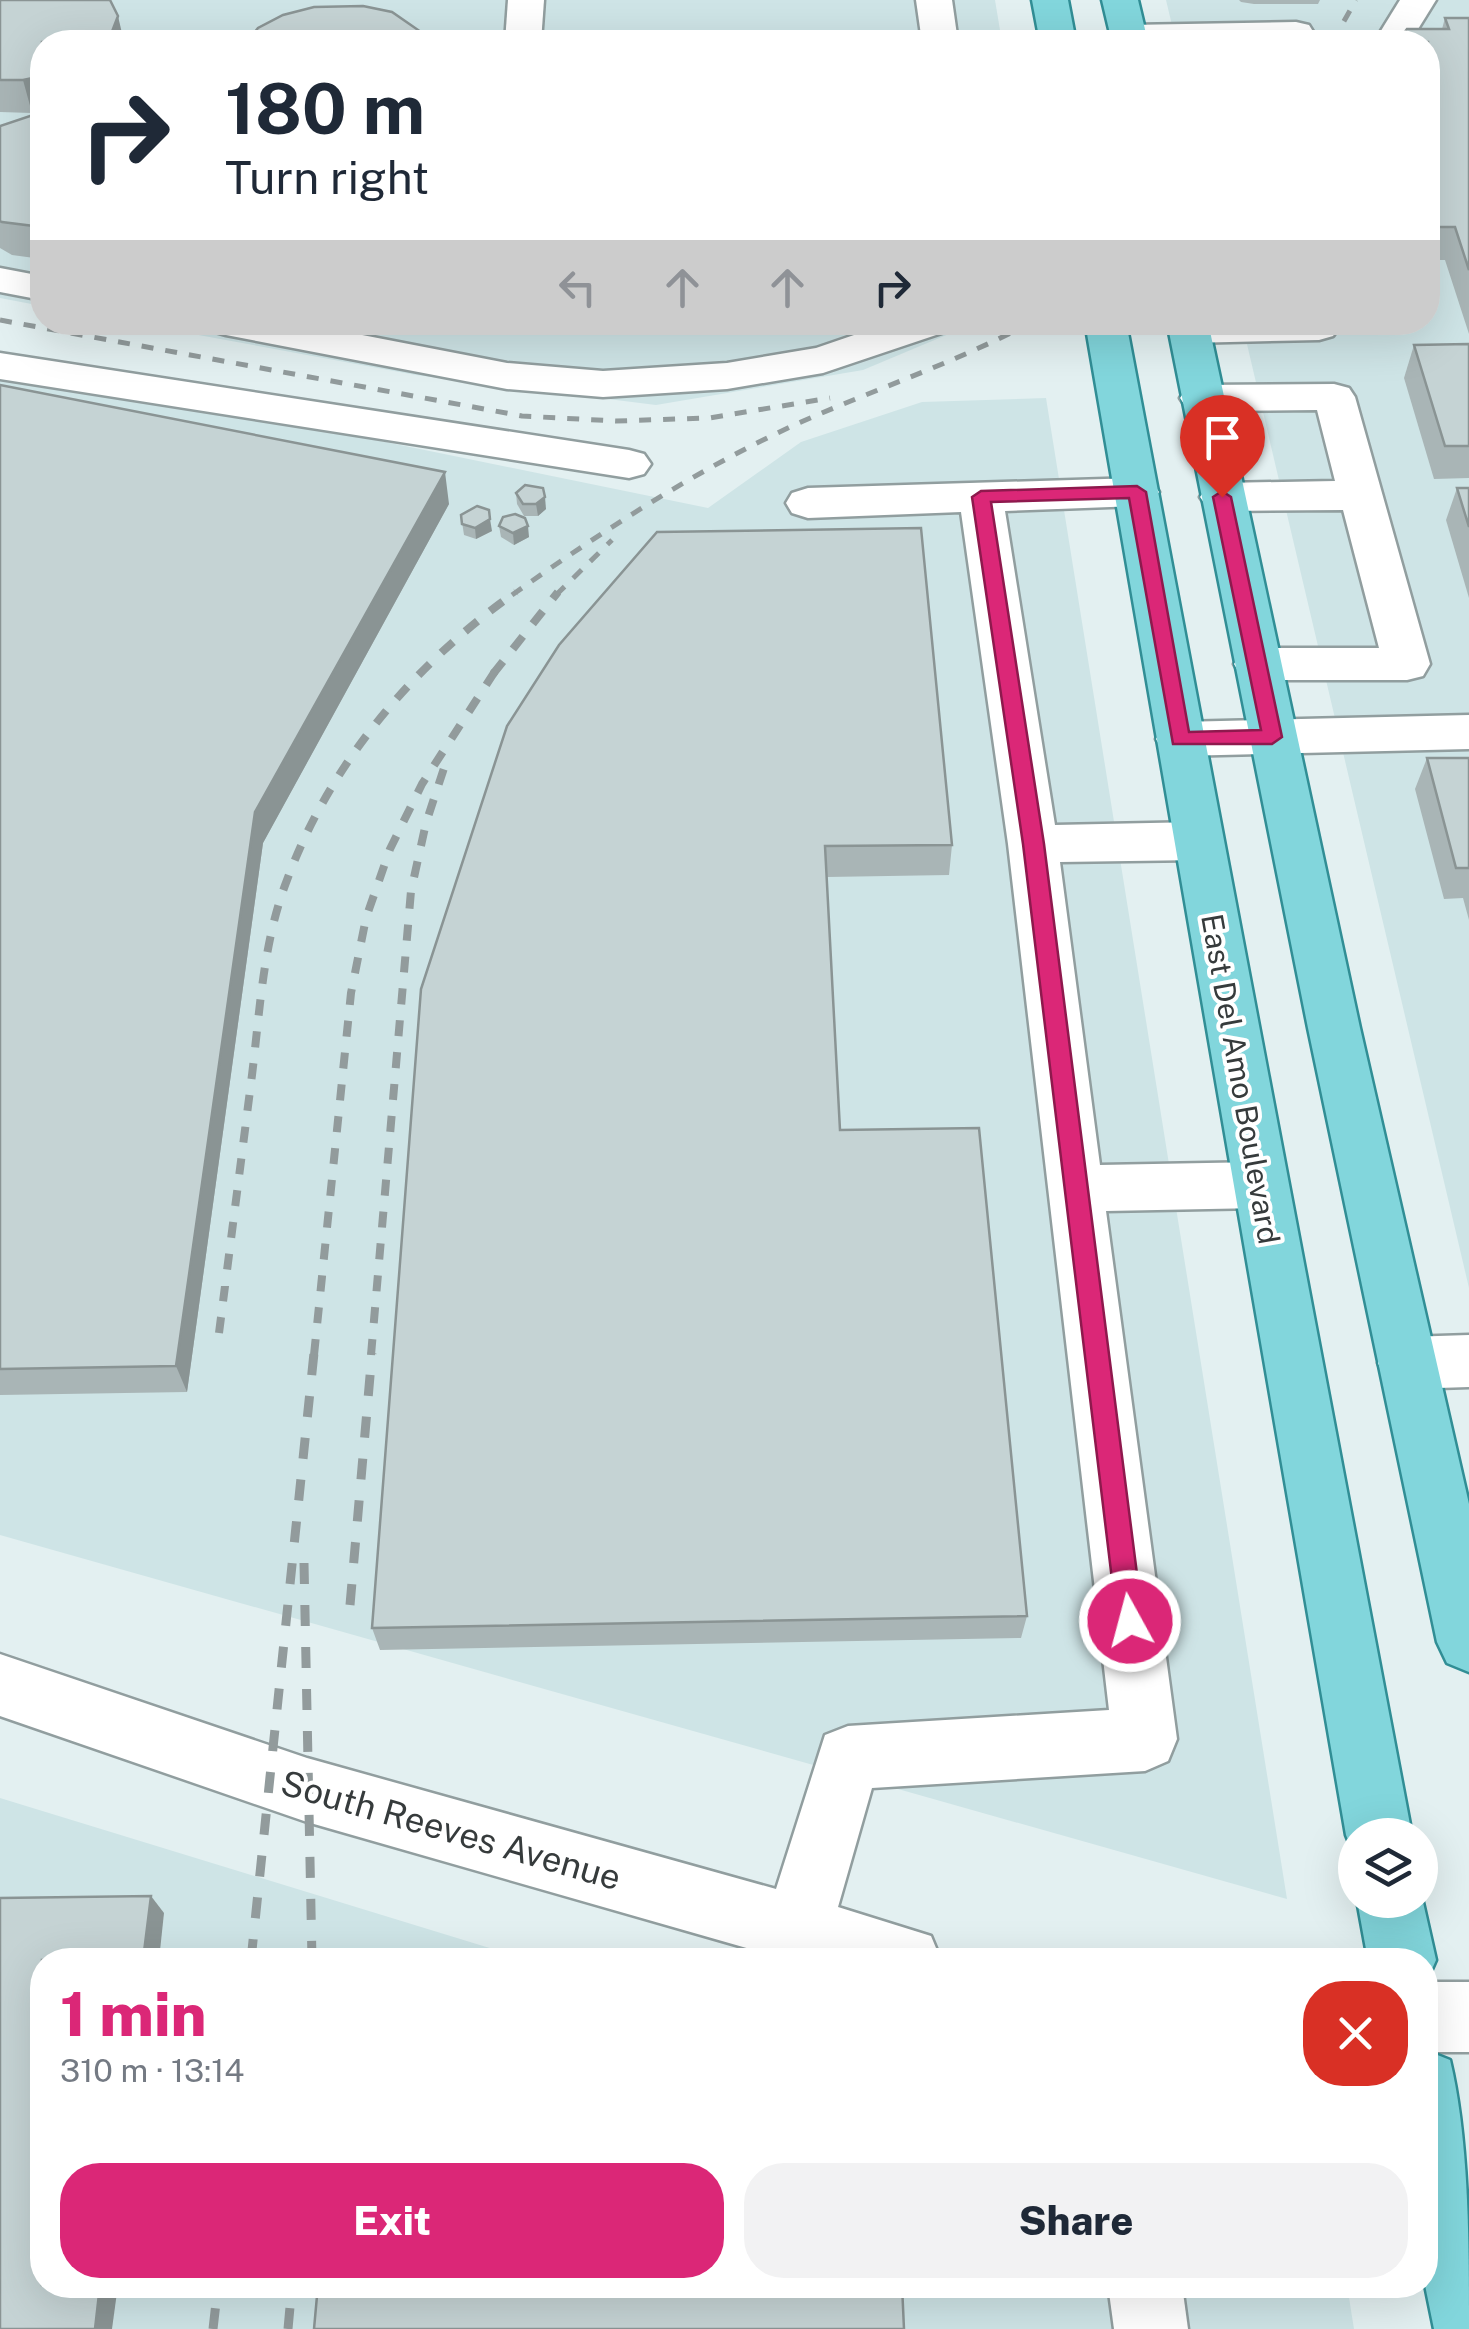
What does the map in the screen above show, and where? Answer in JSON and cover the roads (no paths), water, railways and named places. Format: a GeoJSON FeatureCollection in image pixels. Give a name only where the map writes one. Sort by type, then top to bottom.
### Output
{"type":"FeatureCollection","features":[{"type":"Feature","properties":{"kind":"main road"},"geometry":{"type":"LineString","coordinates":[[1050,0],[1056,30]]}},
{"type":"Feature","properties":{"kind":"main road"},"geometry":{"type":"LineString","coordinates":[[1120,0],[1128,30]]}},
{"type":"Feature","properties":{"kind":"main road","name":"East Del Amo Boulevard"},"geometry":{"type":"LineString","coordinates":[[1108,335],[1377,1818]]}},
{"type":"Feature","properties":{"kind":"main road"},"geometry":{"type":"LineString","coordinates":[[1190,335],[1407,1363],[1456,1521],[1469,1642]]}},
{"type":"Feature","properties":{"kind":"main road"},"geometry":{"type":"LineString","coordinates":[[1394,1918],[1400,1948]]}},
{"type":"Feature","properties":{"kind":"main road"},"geometry":{"type":"LineString","coordinates":[[1438,2156],[1469,2324]]}},
{"type":"Feature","properties":{"kind":"lane"},"geometry":{"type":"LineString","coordinates":[[524,30],[526,0]]}},
{"type":"Feature","properties":{"kind":"lane"},"geometry":{"type":"LineString","coordinates":[[934,0],[938,30]]}},
{"type":"Feature","properties":{"kind":"lane"},"geometry":{"type":"LineString","coordinates":[[1399,30],[1418,0]]}},
{"type":"Feature","properties":{"kind":"lane"},"geometry":{"type":"LineString","coordinates":[[0,280],[30,286]]}},
{"type":"Feature","properties":{"kind":"lane"},"geometry":{"type":"LineString","coordinates":[[326,335],[507,376],[603,384],[727,376],[823,360],[896,335]]}},
{"type":"Feature","properties":{"kind":"lane"},"geometry":{"type":"LineString","coordinates":[[0,366],[628,464]]}},
{"type":"Feature","properties":{"kind":"lane"},"geometry":{"type":"LineString","coordinates":[[1202,398],[1334,398],[1407,664],[1257,664]]}},
{"type":"Feature","properties":{"kind":"lane"},"geometry":{"type":"LineString","coordinates":[[808,503],[1137,492]]}},
{"type":"Feature","properties":{"kind":"lane"},"geometry":{"type":"LineString","coordinates":[[1222,497],[1361,495]]}},
{"type":"Feature","properties":{"kind":"lane"},"geometry":{"type":"LineString","coordinates":[[798,1929],[848,1758],[1145,1739],[1034,844],[981,497]]}},
{"type":"Feature","properties":{"kind":"lane"},"geometry":{"type":"LineString","coordinates":[[1180,739],[1469,732]]}},
{"type":"Feature","properties":{"kind":"lane"},"geometry":{"type":"LineString","coordinates":[[1034,844],[1198,842]]}},
{"type":"Feature","properties":{"kind":"lane"},"geometry":{"type":"LineString","coordinates":[[1074,1189],[1260,1185]]}},
{"type":"Feature","properties":{"kind":"lane"},"geometry":{"type":"LineString","coordinates":[[1407,1363],[1469,1361]]}},
{"type":"Feature","properties":{"kind":"lane","name":"South Reeves Avenue"},"geometry":{"type":"LineString","coordinates":[[0,1685],[307,1790],[865,1948]]}},
{"type":"Feature","properties":{"kind":"lane"},"geometry":{"type":"LineString","coordinates":[[1438,2016],[1469,2017]]}},
{"type":"Feature","properties":{"kind":"lane"},"geometry":{"type":"LineString","coordinates":[[1147,2298],[1151,2329]]}},
{"type":"Feature","properties":{"kind":"railway"},"geometry":{"type":"LineString","coordinates":[[1339,30],[1356,0]]}},
{"type":"Feature","properties":{"kind":"railway"},"geometry":{"type":"LineString","coordinates":[[0,320],[30,326]]}},
{"type":"Feature","properties":{"kind":"railway"},"geometry":{"type":"LineString","coordinates":[[82,335],[522,416],[616,421],[709,418],[830,398]]}},
{"type":"Feature","properties":{"kind":"railway"},"geometry":{"type":"LineString","coordinates":[[512,595],[617,524],[726,459],[801,422],[1006,335]]}},
{"type":"Feature","properties":{"kind":"railway"},"geometry":{"type":"LineString","coordinates":[[556,595],[612,540]]}},
{"type":"Feature","properties":{"kind":"railway"},"geometry":{"type":"LineString","coordinates":[[512,595],[516,592]]}},
{"type":"Feature","properties":{"kind":"railway"},"geometry":{"type":"LineString","coordinates":[[494,672],[558,592]]}},
{"type":"Feature","properties":{"kind":"railway"},"geometry":{"type":"LineString","coordinates":[[219,1333],[264,976],[287,880],[327,796],[379,719],[443,651],[512,595]]}},
{"type":"Feature","properties":{"kind":"railway"},"geometry":{"type":"LineString","coordinates":[[494,672],[501,662]]}},
{"type":"Feature","properties":{"kind":"railway"},"geometry":{"type":"LineString","coordinates":[[314,1355],[351,993],[366,918],[390,849],[422,784],[494,672]]}},
{"type":"Feature","properties":{"kind":"railway"},"geometry":{"type":"LineString","coordinates":[[371,1355],[411,891],[426,823],[446,762]]}},
{"type":"Feature","properties":{"kind":"railway"},"geometry":{"type":"LineString","coordinates":[[252,1948],[314,1353]]}},
{"type":"Feature","properties":{"kind":"railway"},"geometry":{"type":"LineString","coordinates":[[350,1605],[372,1353]]}},
{"type":"Feature","properties":{"kind":"railway"},"geometry":{"type":"LineString","coordinates":[[304,1563],[312,1948]]}},
{"type":"Feature","properties":{"kind":"railway"},"geometry":{"type":"LineString","coordinates":[[213,2329],[217,2298]]}},
{"type":"Feature","properties":{"kind":"railway"},"geometry":{"type":"LineString","coordinates":[[288,2329],[291,2298]]}}]}
